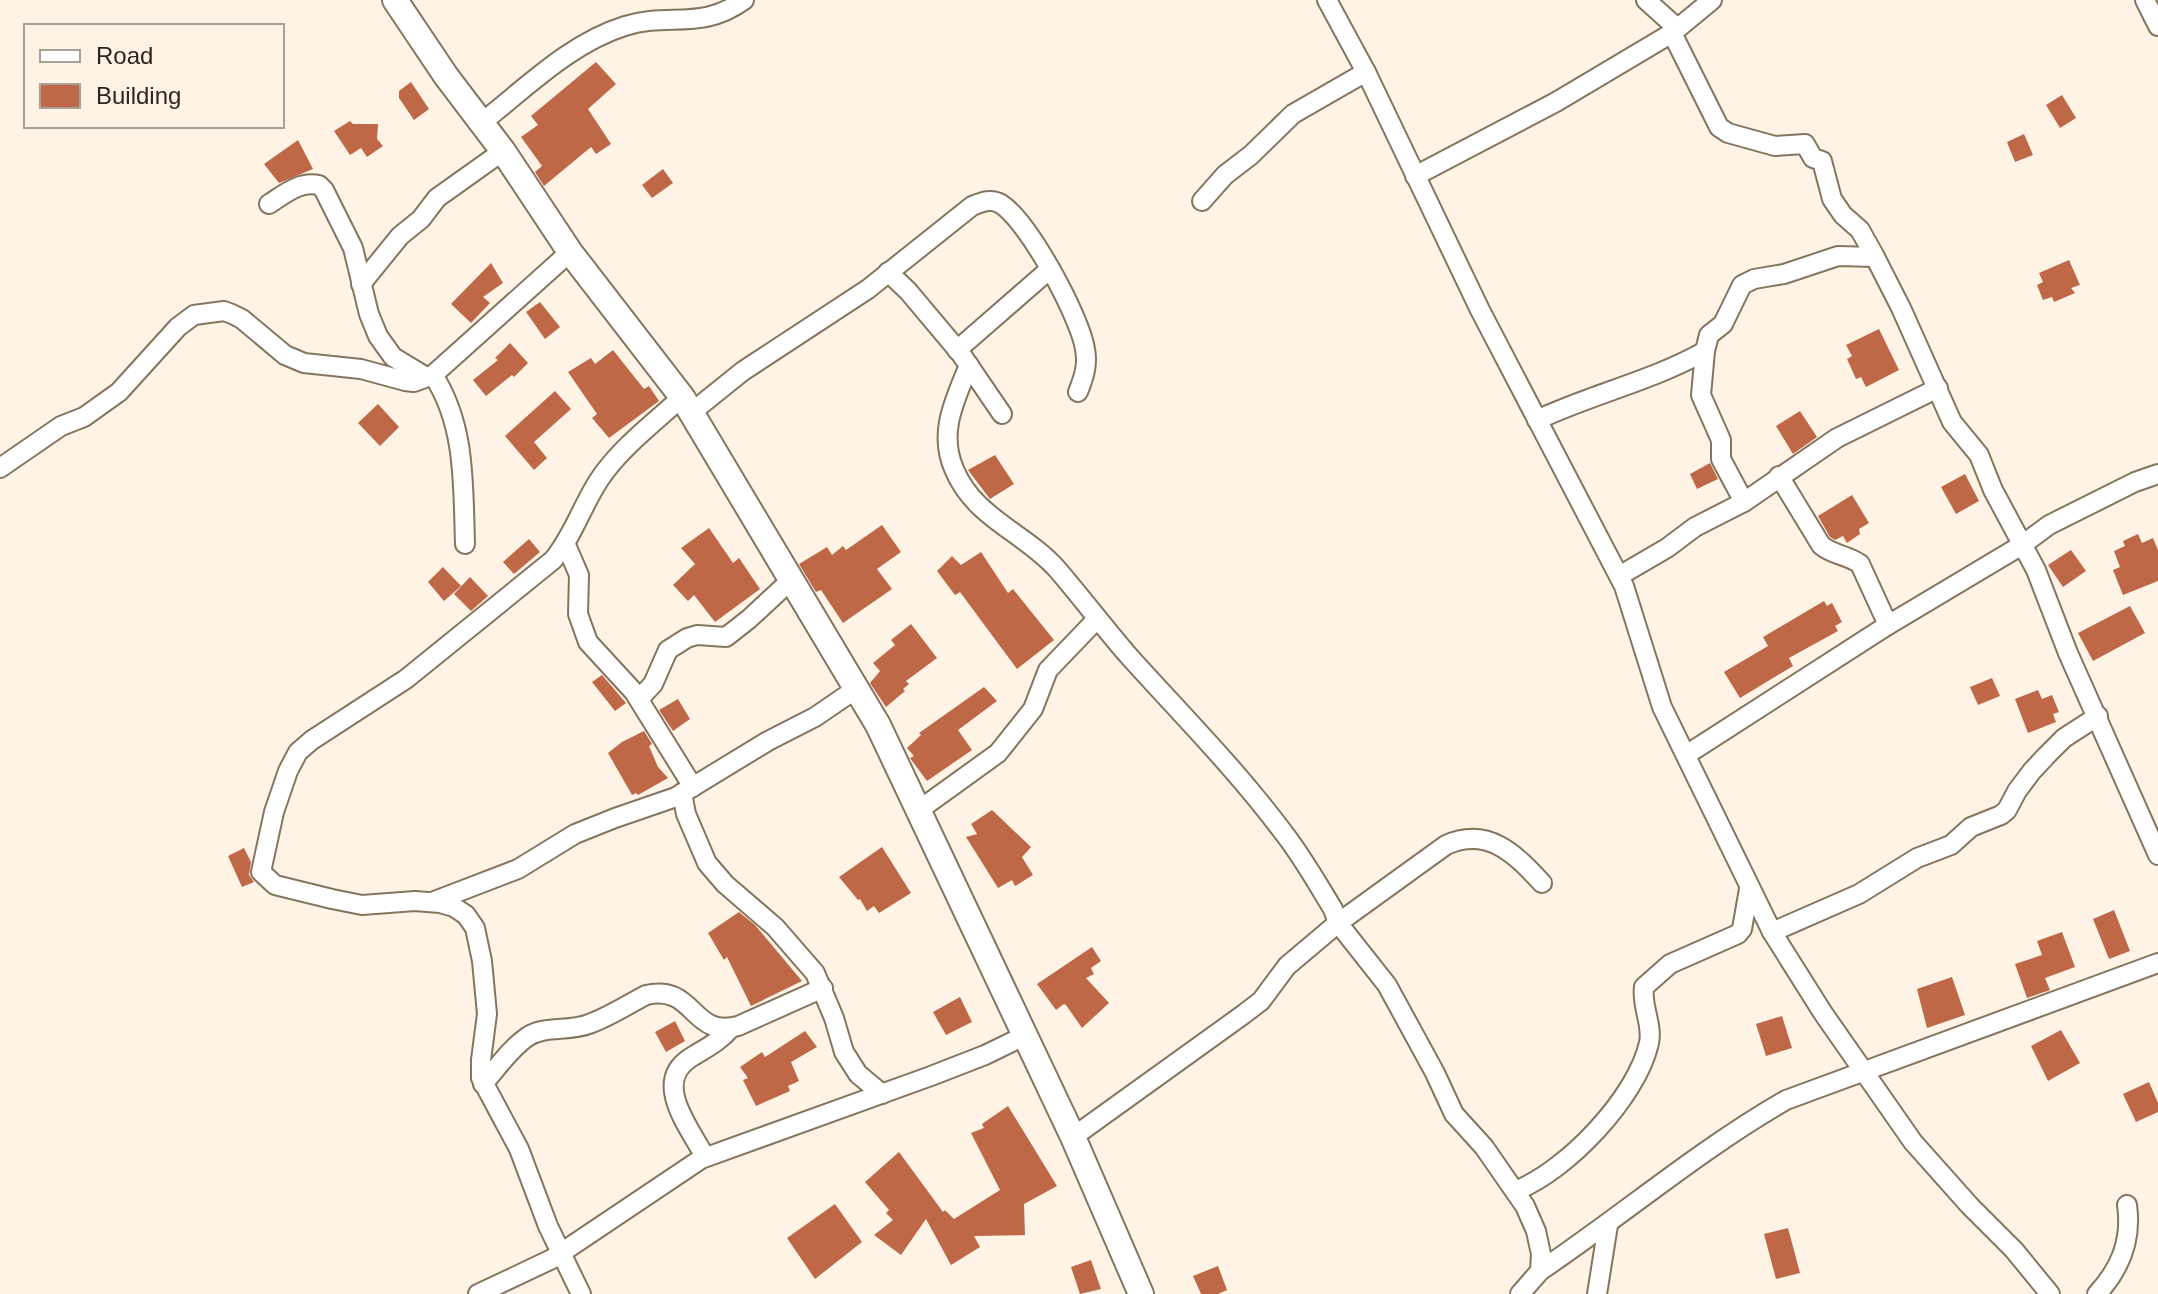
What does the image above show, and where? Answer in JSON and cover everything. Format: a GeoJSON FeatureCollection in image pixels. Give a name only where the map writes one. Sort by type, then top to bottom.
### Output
{"type":"FeatureCollection","features":[{"type":"Feature","properties":{"kind":"street"},"geometry":{"type":"LineString","coordinates":[[395,0],[503,151],[570,252],[687,404],[878,725],[1026,1035],[1141,1294]]}},
{"type":"Feature","properties":{"kind":"street"},"geometry":{"type":"LineString","coordinates":[[481,123],[562,59],[605,33],[628,25],[708,18],[728,12],[744,0]]}},
{"type":"Feature","properties":{"kind":"street"},"geometry":{"type":"LineString","coordinates":[[1327,0],[1366,72],[1537,420],[1619,576],[1662,707],[1772,932],[1863,1073],[1926,1159],[2014,1250],[2050,1294]]}},
{"type":"Feature","properties":{"kind":"street"},"geometry":{"type":"LineString","coordinates":[[1646,0],[1674,30],[1719,127],[1775,146],[1805,144],[1813,158],[1822,161],[1832,199],[1860,230],[1875,257],[1952,422],[1979,455],[1993,490],[2036,570],[2068,653],[2158,855]]}},
{"type":"Feature","properties":{"kind":"street"},"geometry":{"type":"LineString","coordinates":[[1415,176],[1556,102],[1674,30],[1712,0]]}},
{"type":"Feature","properties":{"kind":"street"},"geometry":{"type":"LineString","coordinates":[[2145,0],[2158,26]]}},
{"type":"Feature","properties":{"kind":"street"},"geometry":{"type":"LineString","coordinates":[[1202,201],[1225,175],[1251,155],[1293,114],[1366,72]]}},
{"type":"Feature","properties":{"kind":"street"},"geometry":{"type":"LineString","coordinates":[[361,284],[400,236],[421,219],[437,198],[503,151]]}},
{"type":"Feature","properties":{"kind":"street"},"geometry":{"type":"LineString","coordinates":[[269,204],[292,189],[319,185],[346,229],[369,314],[387,350],[393,357],[429,376],[448,402],[459,441],[465,544]]}},
{"type":"Feature","properties":{"kind":"street"},"geometry":{"type":"LineString","coordinates":[[581,1294],[548,1226],[519,1149],[483,1084],[481,1060],[487,1014],[477,937],[466,915],[454,907],[432,902],[362,905],[295,891],[275,885],[262,876],[261,862],[267,837],[288,771],[298,752],[406,679],[536,576],[566,545],[599,480],[619,455],[687,404],[868,289],[972,206],[987,201],[1001,204],[1015,217],[1050,269],[1082,333],[1086,361],[1078,392]]}},
{"type":"Feature","properties":{"kind":"street"},"geometry":{"type":"LineString","coordinates":[[0,468],[61,426],[84,417],[119,392],[178,327],[194,315],[212,311],[232,314],[285,355],[304,363],[361,369],[414,382],[429,376],[570,252]]}},
{"type":"Feature","properties":{"kind":"street"},"geometry":{"type":"LineString","coordinates":[[1744,502],[1721,459],[1721,440],[1701,395],[1709,335],[1723,324],[1742,285],[1754,279],[1784,274],[1838,256],[1875,257]]}},
{"type":"Feature","properties":{"kind":"street"},"geometry":{"type":"LineString","coordinates":[[1050,269],[963,357],[948,415],[949,456],[954,472],[979,508],[1055,567],[1284,833],[1333,909],[1338,923],[1387,985],[1454,1114],[1484,1147],[1515,1191],[1536,1231],[1541,1254],[1540,1271]]}},
{"type":"Feature","properties":{"kind":"street"},"geometry":{"type":"LineString","coordinates":[[888,272],[908,291],[963,357],[1002,414]]}},
{"type":"Feature","properties":{"kind":"street"},"geometry":{"type":"LineString","coordinates":[[1537,420],[1680,364],[1705,351]]}},
{"type":"Feature","properties":{"kind":"street"},"geometry":{"type":"LineString","coordinates":[[1619,576],[1705,521],[1744,502],[1837,438],[1938,388]]}},
{"type":"Feature","properties":{"kind":"street"},"geometry":{"type":"LineString","coordinates":[[1686,755],[1888,625],[2073,512],[2158,474]]}},
{"type":"Feature","properties":{"kind":"street"},"geometry":{"type":"LineString","coordinates":[[1779,476],[1821,545],[1860,564],[1888,625]]}},
{"type":"Feature","properties":{"kind":"street"},"geometry":{"type":"LineString","coordinates":[[566,545],[579,575],[578,614],[581,627],[588,642],[639,699],[688,790],[691,828],[707,863],[775,927],[815,973],[850,1063],[882,1094]]}},
{"type":"Feature","properties":{"kind":"street"},"geometry":{"type":"LineString","coordinates":[[1998,560],[2036,570]]}},
{"type":"Feature","properties":{"kind":"street"},"geometry":{"type":"LineString","coordinates":[[639,699],[653,684],[668,650],[697,635],[726,637],[791,580]]}},
{"type":"Feature","properties":{"kind":"street"},"geometry":{"type":"LineString","coordinates":[[919,810],[998,753],[1033,709],[1048,670],[1097,619]]}},
{"type":"Feature","properties":{"kind":"street"},"geometry":{"type":"LineString","coordinates":[[432,902],[518,869],[575,834],[688,790],[768,741],[815,717],[856,689]]}},
{"type":"Feature","properties":{"kind":"street"},"geometry":{"type":"LineString","coordinates":[[1772,932],[1859,894],[1917,858],[1951,845],[1971,827],[2001,815],[2046,756],[2064,738],[2098,716]]}},
{"type":"Feature","properties":{"kind":"street"},"geometry":{"type":"LineString","coordinates":[[1073,1137],[1261,1001],[1287,966],[1338,923],[1446,845],[1462,838],[1482,840],[1515,854],[1542,883]]}},
{"type":"Feature","properties":{"kind":"street"},"geometry":{"type":"LineString","coordinates":[[1515,1191],[1545,1177],[1579,1148],[1628,1093],[1639,1071],[1650,1033],[1644,987],[1670,964],[1738,934],[1742,929],[1749,889]]}},
{"type":"Feature","properties":{"kind":"street"},"geometry":{"type":"LineString","coordinates":[[1520,1294],[1540,1271],[1608,1225],[1651,1189],[1786,1100],[2158,963]]}},
{"type":"Feature","properties":{"kind":"street"},"geometry":{"type":"LineString","coordinates":[[483,1084],[508,1054],[529,1036],[550,1029],[569,1030],[589,1025],[646,995],[656,993],[686,1002],[698,1018],[714,1028],[731,1028],[823,988]]}},
{"type":"Feature","properties":{"kind":"street"},"geometry":{"type":"LineString","coordinates":[[705,1157],[675,1100],[674,1076],[680,1066],[719,1042],[731,1028]]}},
{"type":"Feature","properties":{"kind":"street"},"geometry":{"type":"LineString","coordinates":[[478,1294],[562,1252],[705,1157],[985,1055],[1026,1035]]}},
{"type":"Feature","properties":{"kind":"street"},"geometry":{"type":"LineString","coordinates":[[2097,1294],[2124,1255],[2129,1220],[2127,1205]]}},
{"type":"Feature","properties":{"kind":"street"},"geometry":{"type":"LineString","coordinates":[[1597,1294],[1608,1225]]}},
{"type":"Feature","properties":{"kind":"building"},"geometry":{"type":"Polygon","coordinates":[[[596,62],[616,84],[588,109],[611,144],[596,154],[591,147],[544,186],[535,172],[542,166],[521,137],[538,125],[531,116],[596,62]]]}},
{"type":"Feature","properties":{"kind":"building"},"geometry":{"type":"Polygon","coordinates":[[[411,82],[429,109],[414,120],[399,98],[399,91],[411,82]]]}},
{"type":"Feature","properties":{"kind":"building"},"geometry":{"type":"Polygon","coordinates":[[[2062,95],[2076,118],[2060,128],[2046,105],[2062,95]]]}},
{"type":"Feature","properties":{"kind":"building"},"geometry":{"type":"Polygon","coordinates":[[[350,121],[353,124],[378,124],[377,139],[383,146],[367,157],[361,148],[350,155],[334,131],[350,121]]]}},
{"type":"Feature","properties":{"kind":"building"},"geometry":{"type":"Polygon","coordinates":[[[2024,134],[2033,155],[2015,162],[2007,142],[2024,134]]]}},
{"type":"Feature","properties":{"kind":"building"},"geometry":{"type":"Polygon","coordinates":[[[298,140],[313,169],[279,183],[264,164],[298,140]]]}},
{"type":"Feature","properties":{"kind":"building"},"geometry":{"type":"Polygon","coordinates":[[[663,169],[673,183],[652,198],[642,185],[663,169]]]}},
{"type":"Feature","properties":{"kind":"building"},"geometry":{"type":"Polygon","coordinates":[[[2069,260],[2080,285],[2071,288],[2075,293],[2054,302],[2052,297],[2043,300],[2037,285],[2043,282],[2039,273],[2069,260]]]}},
{"type":"Feature","properties":{"kind":"building"},"geometry":{"type":"Polygon","coordinates":[[[491,263],[503,283],[483,297],[490,303],[471,323],[451,304],[491,263]]]}},
{"type":"Feature","properties":{"kind":"building"},"geometry":{"type":"Polygon","coordinates":[[[540,302],[560,327],[545,339],[526,312],[540,302]]]}},
{"type":"Feature","properties":{"kind":"building"},"geometry":{"type":"Polygon","coordinates":[[[1879,329],[1899,370],[1866,387],[1861,377],[1856,379],[1847,359],[1852,356],[1846,345],[1879,329]]]}},
{"type":"Feature","properties":{"kind":"building"},"geometry":{"type":"Polygon","coordinates":[[[510,343],[528,363],[486,396],[473,380],[498,360],[495,358],[510,343]]]}},
{"type":"Feature","properties":{"kind":"building"},"geometry":{"type":"Polygon","coordinates":[[[613,350],[644,389],[649,386],[659,401],[609,438],[592,418],[597,414],[568,372],[591,358],[595,364],[613,350]]]}},
{"type":"Feature","properties":{"kind":"building"},"geometry":{"type":"Polygon","coordinates":[[[555,391],[571,409],[534,442],[547,458],[534,470],[505,436],[555,391]]]}},
{"type":"Feature","properties":{"kind":"building"},"geometry":{"type":"Polygon","coordinates":[[[378,404],[399,427],[380,446],[358,423],[378,404]]]}},
{"type":"Feature","properties":{"kind":"building"},"geometry":{"type":"Polygon","coordinates":[[[1800,411],[1817,437],[1793,454],[1776,426],[1800,411]]]}},
{"type":"Feature","properties":{"kind":"building"},"geometry":{"type":"Polygon","coordinates":[[[995,455],[1014,484],[990,499],[968,470],[995,455]]]}},
{"type":"Feature","properties":{"kind":"building"},"geometry":{"type":"Polygon","coordinates":[[[1710,463],[1718,479],[1697,489],[1690,474],[1710,463]]]}},
{"type":"Feature","properties":{"kind":"building"},"geometry":{"type":"Polygon","coordinates":[[[1965,474],[1979,501],[1956,514],[1941,487],[1965,474]]]}},
{"type":"Feature","properties":{"kind":"building"},"geometry":{"type":"Polygon","coordinates":[[[1852,495],[1869,523],[1847,543],[1843,536],[1835,540],[1830,537],[1818,516],[1852,495]]]}},
{"type":"Feature","properties":{"kind":"building"},"geometry":{"type":"Polygon","coordinates":[[[882,525],[901,552],[877,569],[892,589],[843,623],[821,590],[816,592],[799,564],[827,547],[832,555],[843,546],[846,550],[882,525]]]}},
{"type":"Feature","properties":{"kind":"building"},"geometry":{"type":"Polygon","coordinates":[[[709,528],[733,563],[739,558],[760,589],[715,622],[694,595],[688,601],[673,585],[695,564],[681,548],[709,528]]]}},
{"type":"Feature","properties":{"kind":"building"},"geometry":{"type":"Polygon","coordinates":[[[2138,534],[2142,543],[2153,538],[2158,550],[2158,581],[2123,595],[2113,570],[2120,567],[2114,551],[2125,546],[2123,541],[2138,534]]]}},
{"type":"Feature","properties":{"kind":"building"},"geometry":{"type":"Polygon","coordinates":[[[529,539],[540,552],[514,574],[503,562],[529,539]]]}},
{"type":"Feature","properties":{"kind":"building"},"geometry":{"type":"Polygon","coordinates":[[[2071,550],[2086,571],[2063,587],[2048,565],[2071,550]]]}},
{"type":"Feature","properties":{"kind":"building"},"geometry":{"type":"Polygon","coordinates":[[[981,552],[1008,593],[1013,589],[1054,640],[1017,669],[960,592],[955,595],[937,571],[952,556],[961,565],[981,552]]]}},
{"type":"Feature","properties":{"kind":"building"},"geometry":{"type":"Polygon","coordinates":[[[443,567],[461,586],[444,601],[428,582],[443,567]]]}},
{"type":"Feature","properties":{"kind":"building"},"geometry":{"type":"Polygon","coordinates":[[[470,577],[488,596],[471,611],[454,594],[470,577]]]}},
{"type":"Feature","properties":{"kind":"building"},"geometry":{"type":"Polygon","coordinates":[[[1824,601],[1827,606],[1832,603],[1842,622],[1835,626],[1838,631],[1789,658],[1793,666],[1740,698],[1724,672],[1768,646],[1763,637],[1824,601]]]}},
{"type":"Feature","properties":{"kind":"building"},"geometry":{"type":"Polygon","coordinates":[[[2130,606],[2145,633],[2093,661],[2078,633],[2130,606]]]}},
{"type":"Feature","properties":{"kind":"building"},"geometry":{"type":"Polygon","coordinates":[[[911,624],[937,658],[906,681],[909,684],[903,689],[905,691],[886,707],[870,683],[880,671],[873,663],[895,645],[891,640],[911,624]]]}},
{"type":"Feature","properties":{"kind":"building"},"geometry":{"type":"Polygon","coordinates":[[[602,675],[626,703],[615,711],[592,682],[602,675]]]}},
{"type":"Feature","properties":{"kind":"building"},"geometry":{"type":"Polygon","coordinates":[[[1992,678],[2000,696],[1978,705],[1970,687],[1992,678]]]}},
{"type":"Feature","properties":{"kind":"building"},"geometry":{"type":"Polygon","coordinates":[[[984,687],[997,701],[958,730],[972,750],[927,781],[910,758],[914,756],[907,748],[921,735],[919,733],[984,687]]]}},
{"type":"Feature","properties":{"kind":"building"},"geometry":{"type":"Polygon","coordinates":[[[2038,690],[2042,699],[2052,695],[2059,712],[2053,714],[2056,722],[2028,733],[2015,699],[2038,690]]]}},
{"type":"Feature","properties":{"kind":"building"},"geometry":{"type":"Polygon","coordinates":[[[678,699],[690,719],[673,731],[659,710],[678,699]]]}},
{"type":"Feature","properties":{"kind":"building"},"geometry":{"type":"Polygon","coordinates":[[[644,731],[652,744],[649,746],[658,767],[668,778],[638,795],[632,795],[608,753],[644,731]]]}},
{"type":"Feature","properties":{"kind":"building"},"geometry":{"type":"Polygon","coordinates":[[[992,810],[1031,847],[1022,857],[1033,875],[1015,886],[1012,880],[998,888],[966,837],[977,834],[971,824],[992,810]]]}},
{"type":"Feature","properties":{"kind":"building"},"geometry":{"type":"Polygon","coordinates":[[[882,847],[911,893],[879,913],[874,906],[867,911],[839,877],[882,847]]]}},
{"type":"Feature","properties":{"kind":"building"},"geometry":{"type":"Polygon","coordinates":[[[244,848],[251,862],[249,875],[254,882],[242,887],[228,856],[244,848]]]}},
{"type":"Feature","properties":{"kind":"building"},"geometry":{"type":"Polygon","coordinates":[[[2114,910],[2130,951],[2109,959],[2093,919],[2114,910]]]}},
{"type":"Feature","properties":{"kind":"building"},"geometry":{"type":"Polygon","coordinates":[[[739,912],[755,925],[802,981],[751,1006],[727,957],[724,960],[708,933],[739,912]]]}},
{"type":"Feature","properties":{"kind":"building"},"geometry":{"type":"Polygon","coordinates":[[[2062,932],[2075,967],[2045,978],[2050,990],[2027,998],[2015,964],[2042,955],[2037,941],[2062,932]]]}},
{"type":"Feature","properties":{"kind":"building"},"geometry":{"type":"Polygon","coordinates":[[[1092,947],[1101,961],[1091,968],[1094,974],[1086,978],[1109,1003],[1082,1028],[1066,1005],[1056,1010],[1037,984],[1092,947]]]}},
{"type":"Feature","properties":{"kind":"building"},"geometry":{"type":"Polygon","coordinates":[[[1952,977],[1965,1015],[1927,1028],[1917,989],[1952,977]]]}},
{"type":"Feature","properties":{"kind":"building"},"geometry":{"type":"Polygon","coordinates":[[[960,997],[972,1022],[946,1035],[933,1012],[960,997]]]}},
{"type":"Feature","properties":{"kind":"building"},"geometry":{"type":"Polygon","coordinates":[[[1782,1016],[1792,1048],[1766,1056],[1756,1024],[1782,1016]]]}},
{"type":"Feature","properties":{"kind":"building"},"geometry":{"type":"Polygon","coordinates":[[[675,1021],[685,1041],[666,1052],[655,1032],[675,1021]]]}},
{"type":"Feature","properties":{"kind":"building"},"geometry":{"type":"Polygon","coordinates":[[[2061,1030],[2080,1063],[2048,1081],[2031,1046],[2061,1030]]]}},
{"type":"Feature","properties":{"kind":"building"},"geometry":{"type":"Polygon","coordinates":[[[805,1031],[817,1047],[791,1062],[799,1081],[788,1086],[790,1091],[756,1106],[743,1080],[748,1078],[740,1067],[762,1052],[765,1057],[805,1031]]]}},
{"type":"Feature","properties":{"kind":"building"},"geometry":{"type":"Polygon","coordinates":[[[2149,1082],[2158,1103],[2158,1112],[2136,1122],[2123,1094],[2149,1082]]]}},
{"type":"Feature","properties":{"kind":"building"},"geometry":{"type":"Polygon","coordinates":[[[1008,1106],[1057,1186],[1024,1204],[1025,1235],[974,1236],[980,1247],[951,1265],[926,1219],[901,1255],[874,1235],[893,1220],[886,1213],[889,1210],[865,1182],[899,1152],[943,1212],[945,1210],[954,1219],[1000,1190],[971,1133],[984,1128],[982,1124],[1008,1106]]]}},
{"type":"Feature","properties":{"kind":"building"},"geometry":{"type":"Polygon","coordinates":[[[835,1204],[862,1242],[815,1279],[787,1238],[835,1204]]]}},
{"type":"Feature","properties":{"kind":"building"},"geometry":{"type":"Polygon","coordinates":[[[1788,1228],[1800,1273],[1776,1279],[1764,1234],[1788,1228]]]}},
{"type":"Feature","properties":{"kind":"building"},"geometry":{"type":"Polygon","coordinates":[[[1091,1260],[1101,1289],[1080,1294],[1071,1267],[1091,1260]]]}},
{"type":"Feature","properties":{"kind":"building"},"geometry":{"type":"Polygon","coordinates":[[[1218,1266],[1227,1290],[1218,1294],[1201,1294],[1193,1276],[1218,1266]]]}}]}
